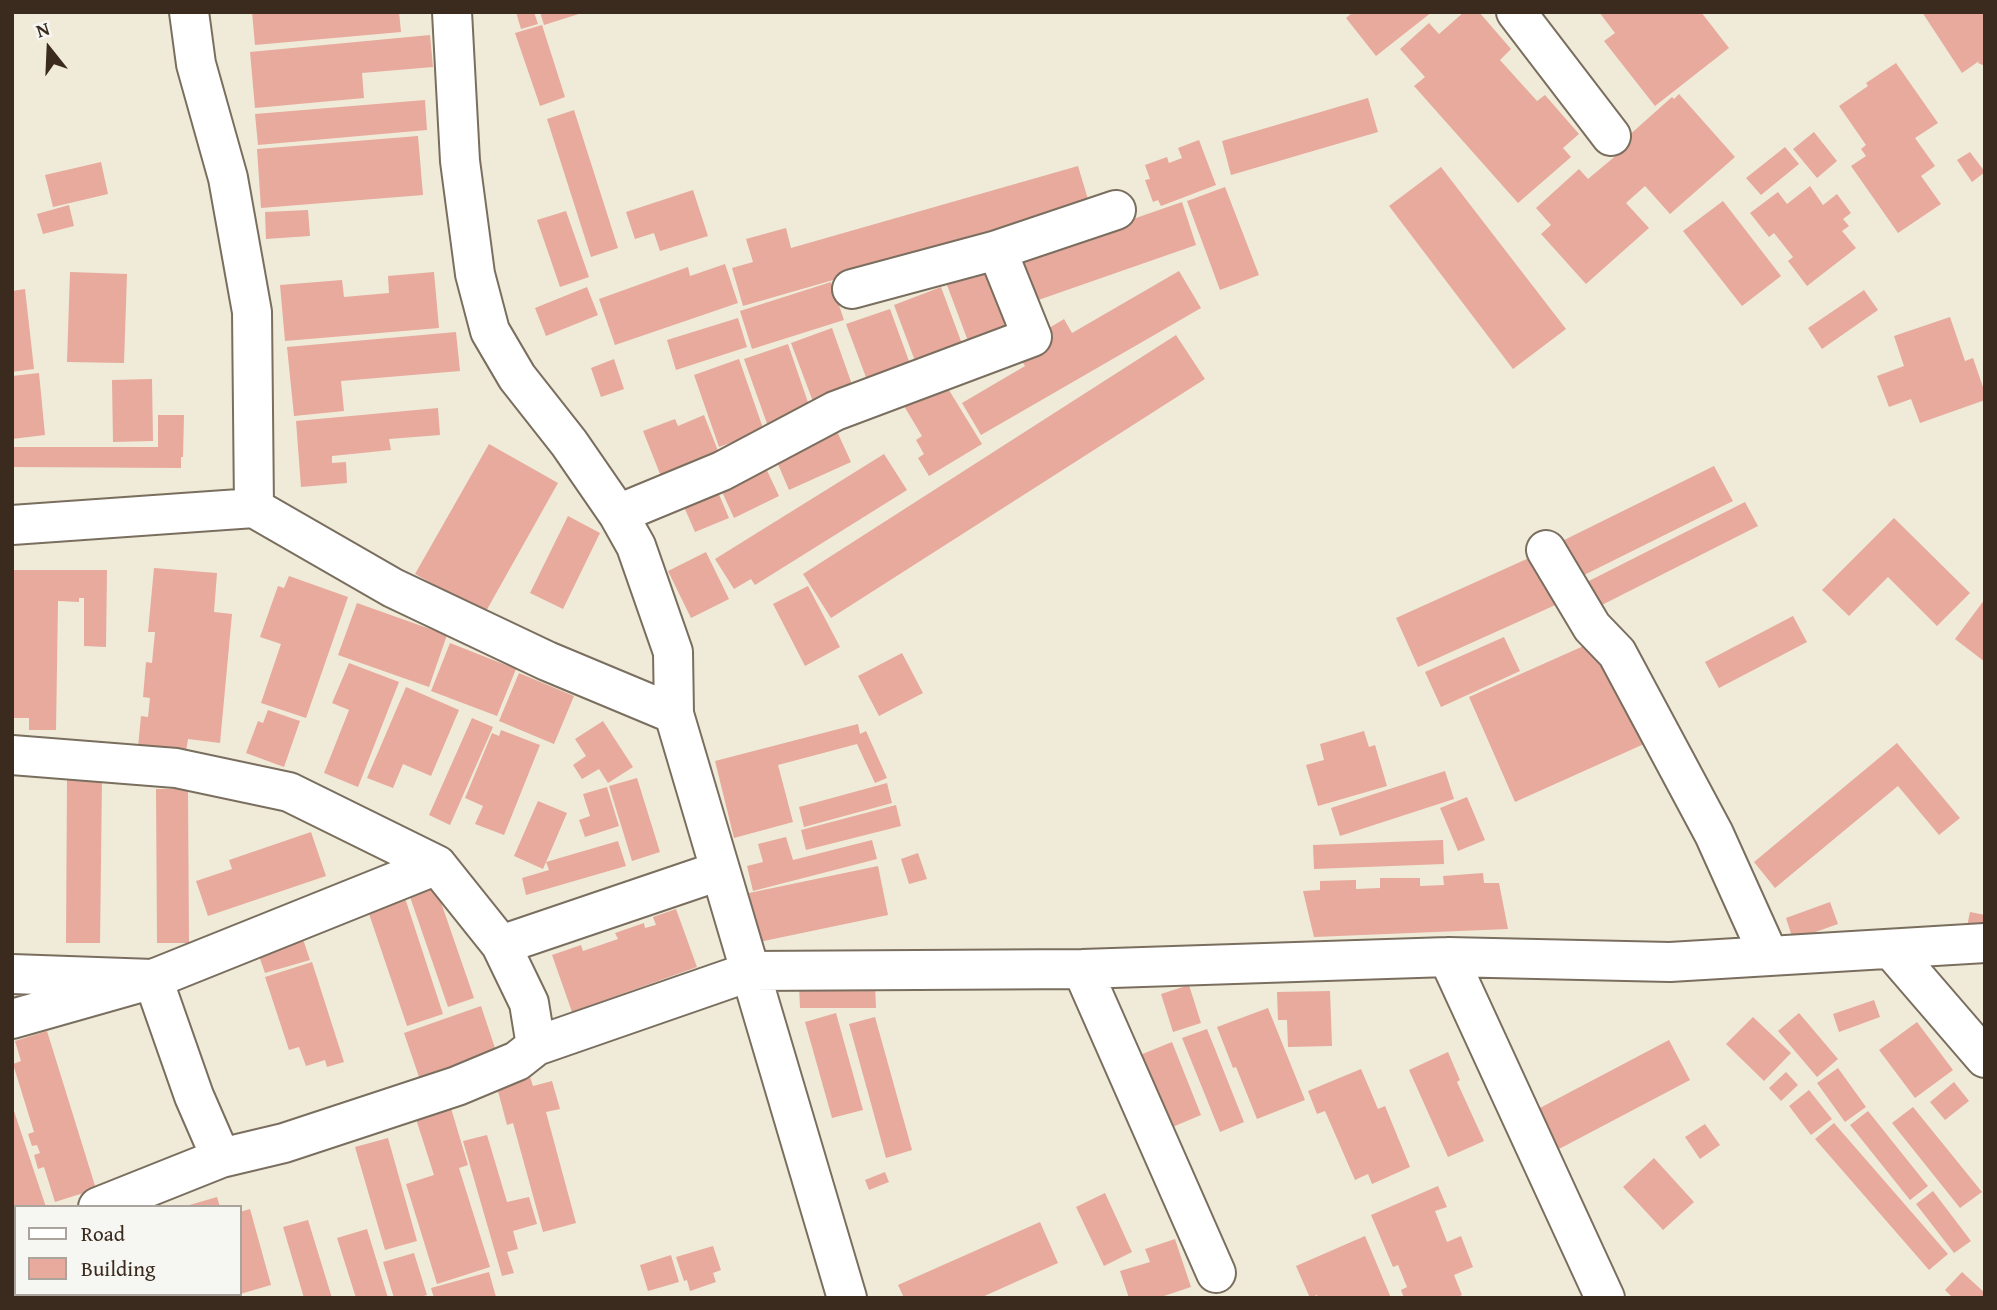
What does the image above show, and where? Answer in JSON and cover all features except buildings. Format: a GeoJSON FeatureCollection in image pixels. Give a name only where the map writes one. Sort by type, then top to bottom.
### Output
{"type":"FeatureCollection","features":[{"type":"Feature","properties":{"kind":"street"},"geometry":{"type":"LineString","coordinates":[[189,12],[196,64],[228,178],[252,312],[254,508]]}},
{"type":"Feature","properties":{"kind":"street"},"geometry":{"type":"LineString","coordinates":[[452,12],[460,161],[475,274],[490,331],[517,377],[569,443],[618,514],[636,546],[673,652],[674,714],[847,1298]]}},
{"type":"Feature","properties":{"kind":"street"},"geometry":{"type":"LineString","coordinates":[[1516,12],[1611,136]]}},
{"type":"Feature","properties":{"kind":"street"},"geometry":{"type":"LineString","coordinates":[[852,289],[997,250],[1116,210]]}},
{"type":"Feature","properties":{"kind":"street"},"geometry":{"type":"LineString","coordinates":[[618,514],[722,471],[835,411],[1032,337],[997,250]]}},
{"type":"Feature","properties":{"kind":"street"},"geometry":{"type":"LineString","coordinates":[[12,524],[254,508],[393,588],[547,661],[674,714]]}},
{"type":"Feature","properties":{"kind":"street"},"geometry":{"type":"LineString","coordinates":[[1546,550],[1592,627],[1617,653],[1714,834],[1769,956]]}},
{"type":"Feature","properties":{"kind":"street"},"geometry":{"type":"LineString","coordinates":[[12,755],[176,768],[289,792],[438,865],[501,945],[529,1003],[536,1046]]}},
{"type":"Feature","properties":{"kind":"street"},"geometry":{"type":"LineString","coordinates":[[12,1019],[153,979],[438,865]]}},
{"type":"Feature","properties":{"kind":"street"},"geometry":{"type":"LineString","coordinates":[[501,945],[719,871]]}},
{"type":"Feature","properties":{"kind":"street"},"geometry":{"type":"LineString","coordinates":[[104,1205],[221,1158],[284,1143],[457,1086],[517,1061],[536,1046],[752,971],[1082,968],[1448,957],[1670,962],[1985,943]]}},
{"type":"Feature","properties":{"kind":"street"},"geometry":{"type":"LineString","coordinates":[[1891,949],[1985,1058]]}},
{"type":"Feature","properties":{"kind":"street"},"geometry":{"type":"LineString","coordinates":[[1448,957],[1605,1298]]}},
{"type":"Feature","properties":{"kind":"street"},"geometry":{"type":"LineString","coordinates":[[1082,968],[1216,1273]]}},
{"type":"Feature","properties":{"kind":"street"},"geometry":{"type":"LineString","coordinates":[[12,974],[153,979]]}},
{"type":"Feature","properties":{"kind":"street"},"geometry":{"type":"LineString","coordinates":[[153,979],[194,1096],[221,1158]]}}]}
